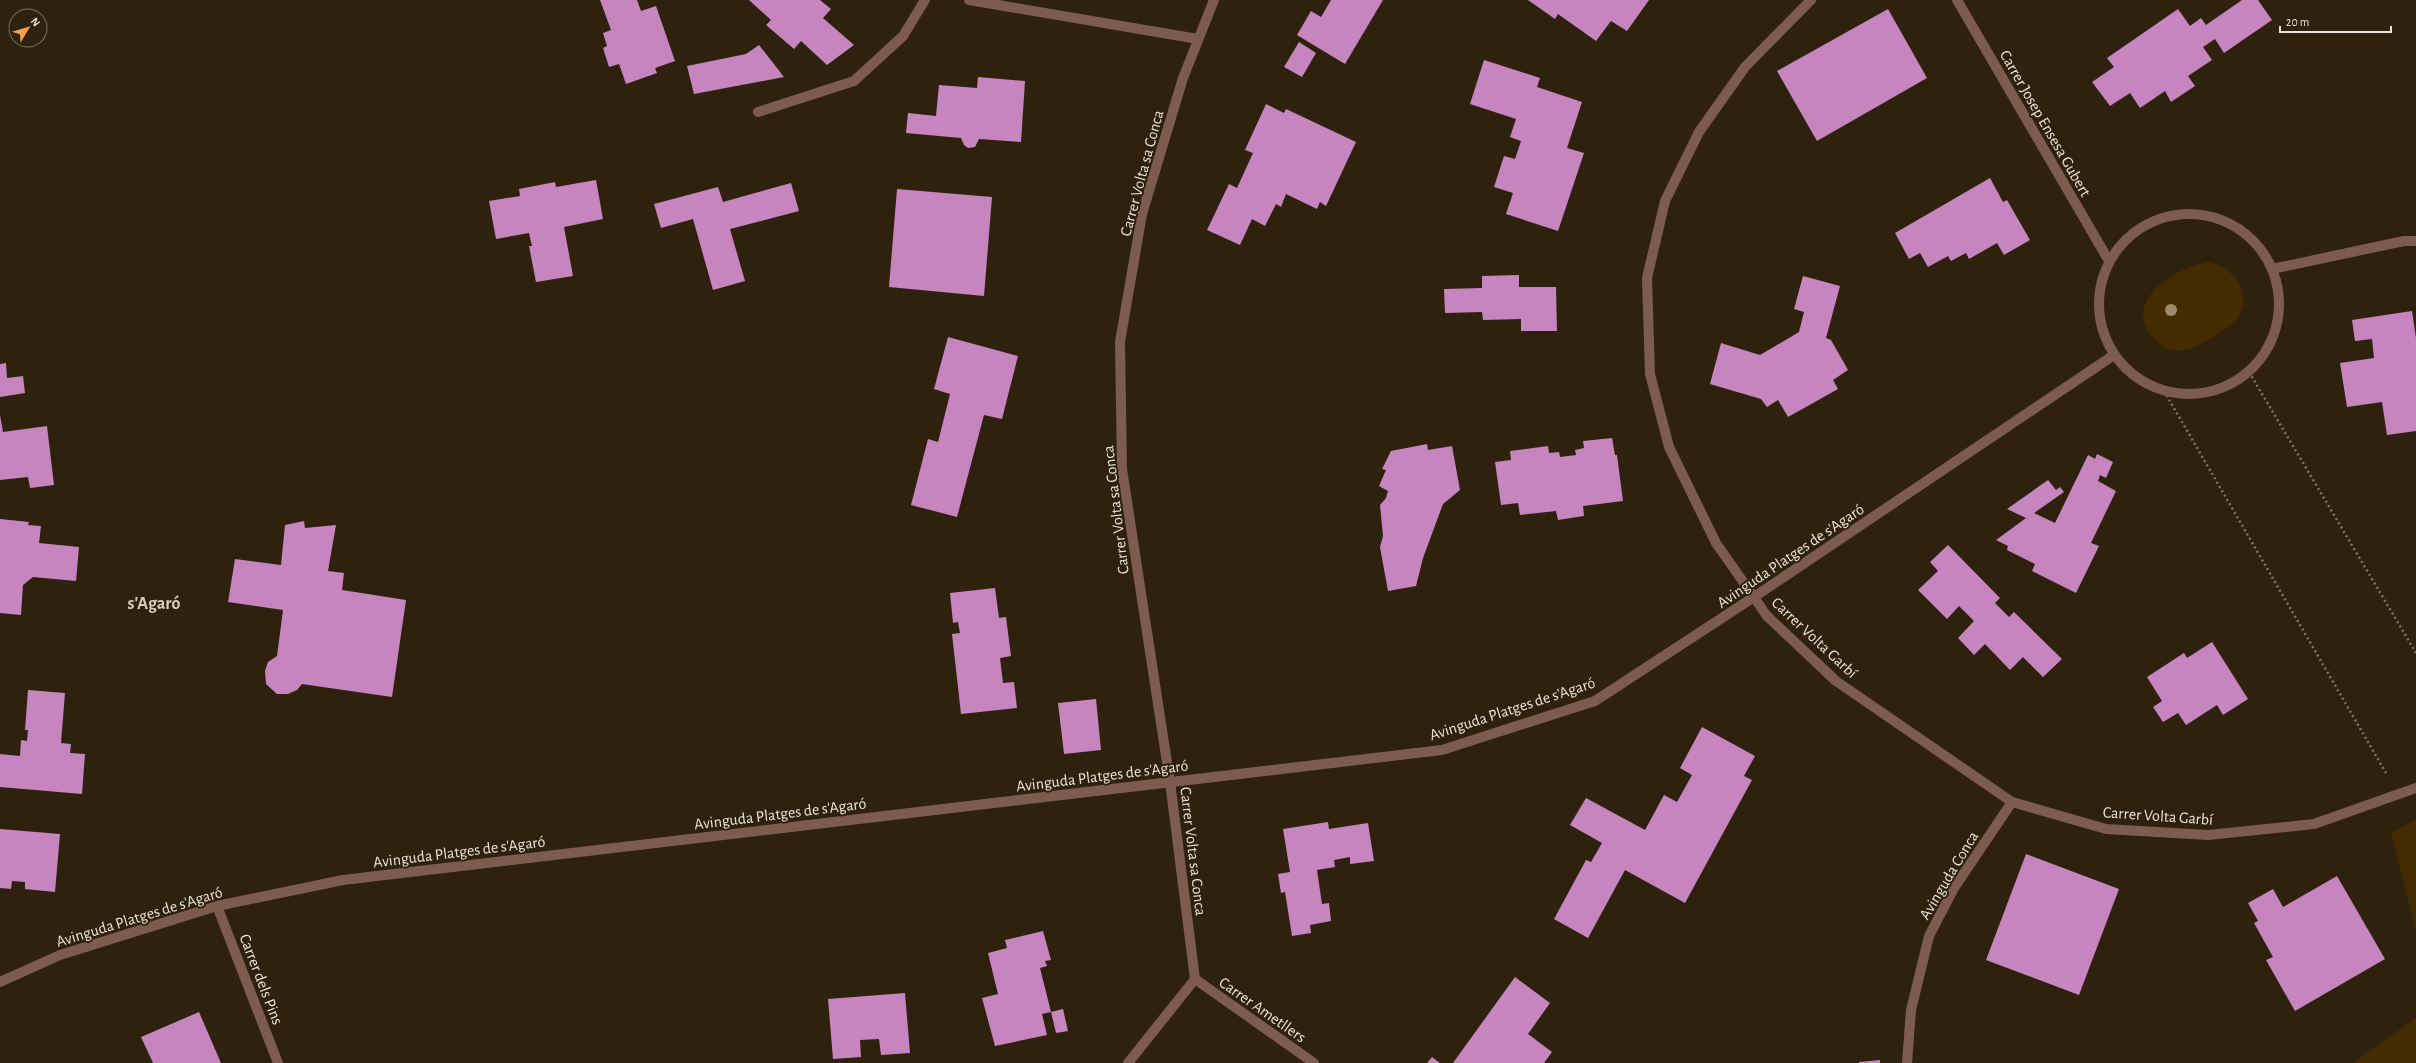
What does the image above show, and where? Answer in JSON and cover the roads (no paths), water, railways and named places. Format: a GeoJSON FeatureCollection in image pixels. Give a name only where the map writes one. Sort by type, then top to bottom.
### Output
{"type":"FeatureCollection","features":[{"type":"Feature","properties":{"kind":"street"},"geometry":{"type":"LineString","coordinates":[[758,112],[854,81],[903,36],[925,0]]}},
{"type":"Feature","properties":{"kind":"street"},"geometry":{"type":"LineString","coordinates":[[969,0],[1198,39]]}},
{"type":"Feature","properties":{"kind":"street","name":"Carrer Volta sa Conca"},"geometry":{"type":"LineString","coordinates":[[1195,979],[1170,782],[1122,469],[1120,342],[1142,214],[1183,78],[1214,0]]}},
{"type":"Feature","properties":{"kind":"street","name":"Carrer Volta Garbí"},"geometry":{"type":"LineString","coordinates":[[1811,0],[1745,67],[1699,132],[1665,202],[1647,278],[1650,374],[1669,447],[1716,543],[1767,616],[1836,681],[2012,802],[2106,830],[2208,835],[2314,824],[2416,788]]}},
{"type":"Feature","properties":{"kind":"street","name":"Carrer Josep Ensesa Gubert"},"geometry":{"type":"LineString","coordinates":[[1957,0],[2109,261]]}},
{"type":"Feature","properties":{"kind":"street"},"geometry":{"type":"LineString","coordinates":[[2178,214],[2208,216],[2235,226],[2257,245],[2272,269],[2279,296],[2277,324],[2267,350],[2249,372],[2223,388],[2194,394],[2164,391],[2136,377],[2114,355],[2103,333],[2099,309],[2101,284],[2109,261],[2127,238],[2151,222],[2178,214]]}},
{"type":"Feature","properties":{"kind":"street"},"geometry":{"type":"LineString","coordinates":[[2272,269],[2404,241],[2416,241]]}},
{"type":"Feature","properties":{"kind":"street","name":"Avinguda Platges de s'Agaró"},"geometry":{"type":"LineString","coordinates":[[0,982],[60,955],[217,906],[343,880],[1442,750],[1595,701],[1754,597],[2114,355]]}},
{"type":"Feature","properties":{"kind":"street","name":"Avinguda Conca"},"geometry":{"type":"LineString","coordinates":[[1907,1063],[1911,1010],[1929,936],[1954,888],[2012,802]]}},
{"type":"Feature","properties":{"kind":"street","name":"Carrer dels Pins"},"geometry":{"type":"LineString","coordinates":[[217,906],[278,1063]]}},
{"type":"Feature","properties":{"kind":"street"},"geometry":{"type":"LineString","coordinates":[[1128,1063],[1195,979]]}},
{"type":"Feature","properties":{"kind":"street","name":"Carrer Ametllers"},"geometry":{"type":"LineString","coordinates":[[1195,979],[1314,1063]]}},
{"type":"Feature","properties":{"kind":"district","name":"s'Agaró"},"geometry":{"type":"Point","coordinates":[154,603]}}]}
